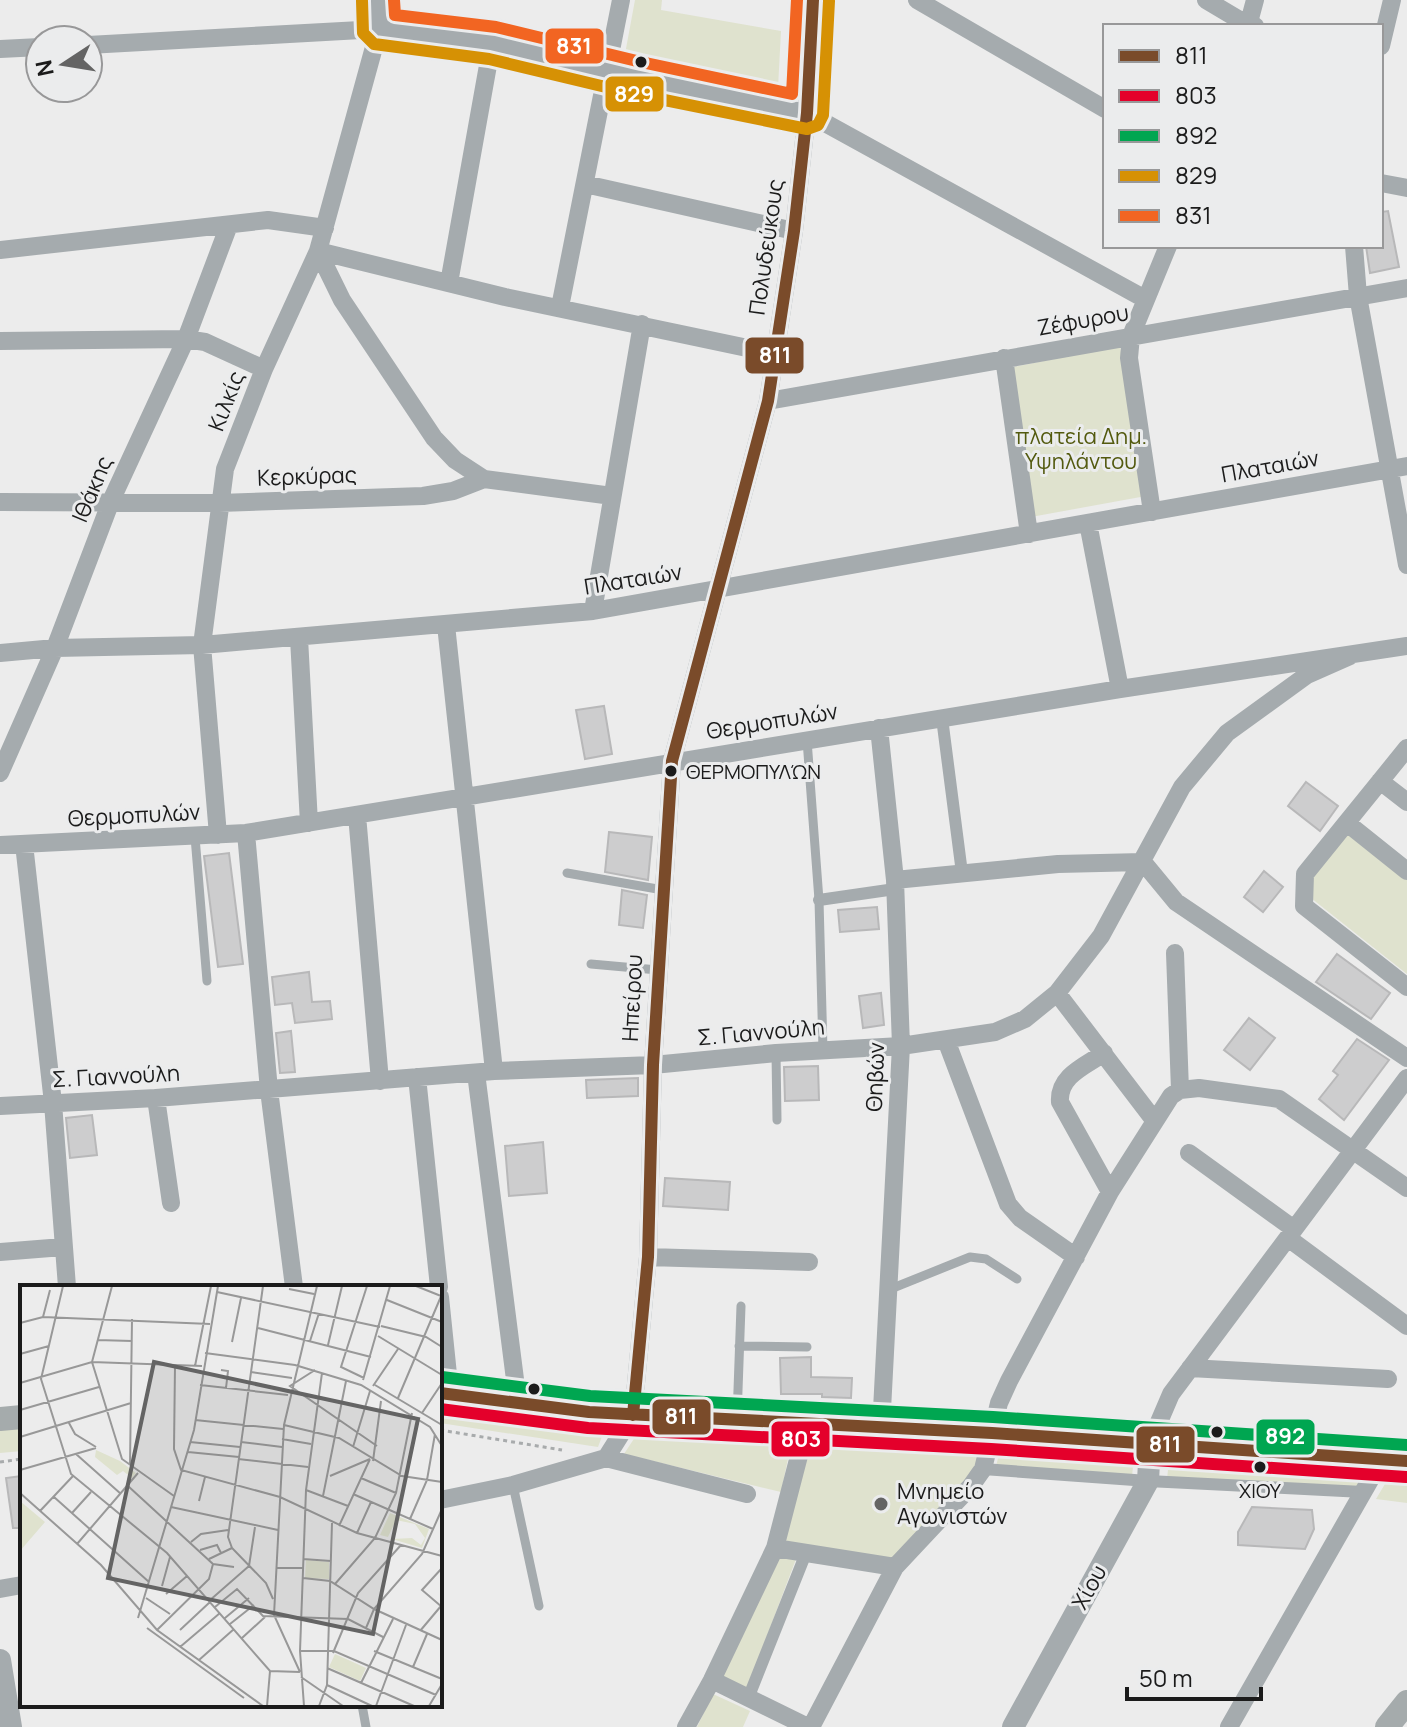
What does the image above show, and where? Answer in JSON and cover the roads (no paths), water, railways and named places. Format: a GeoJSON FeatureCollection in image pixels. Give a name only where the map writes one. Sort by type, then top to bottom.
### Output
{"type":"FeatureCollection","features":[{"type":"Feature","properties":{"kind":"main road"},"geometry":{"type":"LineString","coordinates":[[445,1394],[633,1415],[992,1433],[1407,1461]]}},
{"type":"Feature","properties":{"kind":"main road"},"geometry":{"type":"LineString","coordinates":[[0,1419],[20,1417]]}},
{"type":"Feature","properties":{"kind":"main road"},"geometry":{"type":"LineString","coordinates":[[1387,1727],[1407,1702]]}},
{"type":"Feature","properties":{"kind":"street","name":"Κιλκίς"},"geometry":{"type":"LineString","coordinates":[[218,835],[202,645],[225,469],[264,369],[318,251],[379,29],[378,0]]}},
{"type":"Feature","properties":{"kind":"street"},"geometry":{"type":"LineString","coordinates":[[560,307],[621,0]]}},
{"type":"Feature","properties":{"kind":"street","name":"Πολυδεύκους"},"geometry":{"type":"LineString","coordinates":[[718,590],[768,401],[776,354],[807,113],[813,0]]}},
{"type":"Feature","properties":{"kind":"street"},"geometry":{"type":"LineString","coordinates":[[917,0],[1103,108]]}},
{"type":"Feature","properties":{"kind":"street"},"geometry":{"type":"LineString","coordinates":[[1206,0],[1247,24]]}},
{"type":"Feature","properties":{"kind":"street"},"geometry":{"type":"LineString","coordinates":[[1250,24],[1255,0]]}},
{"type":"Feature","properties":{"kind":"street"},"geometry":{"type":"LineString","coordinates":[[1383,38],[1392,0]]}},
{"type":"Feature","properties":{"kind":"street"},"geometry":{"type":"LineString","coordinates":[[104,44],[379,29],[492,43],[807,113],[1145,299]]}},
{"type":"Feature","properties":{"kind":"street"},"geometry":{"type":"LineString","coordinates":[[449,283],[492,43]]}},
{"type":"Feature","properties":{"kind":"street"},"geometry":{"type":"LineString","coordinates":[[0,49],[24,48]]}},
{"type":"Feature","properties":{"kind":"street"},"geometry":{"type":"LineString","coordinates":[[1383,183],[1407,188]]}},
{"type":"Feature","properties":{"kind":"street"},"geometry":{"type":"LineString","coordinates":[[585,184],[794,231]]}},
{"type":"Feature","properties":{"kind":"street"},"geometry":{"type":"LineString","coordinates":[[0,250],[268,220],[325,228]]}},
{"type":"Feature","properties":{"kind":"street","name":"Ιθάκης"},"geometry":{"type":"LineString","coordinates":[[0,773],[55,648],[111,501],[186,339],[229,225]]}},
{"type":"Feature","properties":{"kind":"street"},"geometry":{"type":"LineString","coordinates":[[1152,512],[1129,358],[1131,336],[1167,248]]}},
{"type":"Feature","properties":{"kind":"street"},"geometry":{"type":"LineString","coordinates":[[1354,248],[1358,296],[1398,467],[1407,565]]}},
{"type":"Feature","properties":{"kind":"street"},"geometry":{"type":"LineString","coordinates":[[318,251],[449,283],[776,354]]}},
{"type":"Feature","properties":{"kind":"street"},"geometry":{"type":"LineString","coordinates":[[318,251],[342,300],[434,438],[455,460],[484,479]]}},
{"type":"Feature","properties":{"kind":"street","name":"Ζέφυρου"},"geometry":{"type":"LineString","coordinates":[[768,401],[1407,288]]}},
{"type":"Feature","properties":{"kind":"street"},"geometry":{"type":"LineString","coordinates":[[593,611],[642,324]]}},
{"type":"Feature","properties":{"kind":"street"},"geometry":{"type":"LineString","coordinates":[[0,341],[186,339],[205,342],[264,369]]}},
{"type":"Feature","properties":{"kind":"street"},"geometry":{"type":"LineString","coordinates":[[1004,358],[1029,534]]}},
{"type":"Feature","properties":{"kind":"street","name":"Πλαταιών"},"geometry":{"type":"LineString","coordinates":[[0,653],[55,648],[202,645],[593,611],[1398,467]]}},
{"type":"Feature","properties":{"kind":"street","name":"Κερκύρας"},"geometry":{"type":"LineString","coordinates":[[0,502],[219,503],[423,496],[453,491],[484,479],[612,496]]}},
{"type":"Feature","properties":{"kind":"street"},"geometry":{"type":"LineString","coordinates":[[1088,523],[1120,689]]}},
{"type":"Feature","properties":{"kind":"street","name":"Ηπείρου"},"geometry":{"type":"LineString","coordinates":[[633,1415],[648,1257],[653,1065],[672,761],[718,590]]}},
{"type":"Feature","properties":{"kind":"street"},"geometry":{"type":"LineString","coordinates":[[446,625],[518,1403]]}},
{"type":"Feature","properties":{"kind":"street"},"geometry":{"type":"LineString","coordinates":[[299,638],[309,823]]}},
{"type":"Feature","properties":{"kind":"street","name":"Θερμοπυλών"},"geometry":{"type":"LineString","coordinates":[[0,845],[246,833],[672,761],[1407,646]]}},
{"type":"Feature","properties":{"kind":"street","name":"Σ. Γιαννούλη"},"geometry":{"type":"LineString","coordinates":[[0,1106],[156,1098],[485,1072],[653,1065],[776,1053],[901,1046],[995,1032],[1025,1019],[1057,993],[1101,936],[1182,787],[1227,733],[1307,675],[1350,656]]}},
{"type":"Feature","properties":{"kind":"street"},"geometry":{"type":"LineString","coordinates":[[942,718],[962,873]]}},
{"type":"Feature","properties":{"kind":"street","name":"Θηβών"},"geometry":{"type":"LineString","coordinates":[[879,728],[895,884],[901,1046],[881,1429]]}},
{"type":"Feature","properties":{"kind":"street"},"geometry":{"type":"LineString","coordinates":[[1407,748],[1305,874],[1304,906],[1407,987]]}},
{"type":"Feature","properties":{"kind":"street"},"geometry":{"type":"LineString","coordinates":[[1380,781],[1407,802]]}},
{"type":"Feature","properties":{"kind":"street"},"geometry":{"type":"LineString","coordinates":[[357,815],[380,1081]]}},
{"type":"Feature","properties":{"kind":"street"},"geometry":{"type":"LineString","coordinates":[[1347,823],[1407,871]]}},
{"type":"Feature","properties":{"kind":"street"},"geometry":{"type":"LineString","coordinates":[[246,833],[269,1090],[294,1285]]}},
{"type":"Feature","properties":{"kind":"street"},"geometry":{"type":"LineString","coordinates":[[24,844],[53,1103],[67,1285]]}},
{"type":"Feature","properties":{"kind":"street"},"geometry":{"type":"LineString","coordinates":[[819,900],[962,873],[1058,864],[1143,862],[1176,902],[1407,1058]]}},
{"type":"Feature","properties":{"kind":"street"},"geometry":{"type":"LineString","coordinates":[[1175,953],[1180,1090]]}},
{"type":"Feature","properties":{"kind":"street"},"geometry":{"type":"LineString","coordinates":[[1057,993],[1154,1120]]}},
{"type":"Feature","properties":{"kind":"street"},"geometry":{"type":"LineString","coordinates":[[946,1040],[1008,1204],[1020,1218],[1076,1257]]}},
{"type":"Feature","properties":{"kind":"street"},"geometry":{"type":"LineString","coordinates":[[1104,1053],[1064,1079],[1059,1091],[1060,1102],[1110,1192]]}},
{"type":"Feature","properties":{"kind":"street"},"geometry":{"type":"LineString","coordinates":[[417,1077],[439,1285]]}},
{"type":"Feature","properties":{"kind":"street"},"geometry":{"type":"LineString","coordinates":[[1150,1443],[1171,1394],[1407,1078]]}},
{"type":"Feature","properties":{"kind":"street"},"geometry":{"type":"LineString","coordinates":[[712,1680],[810,1727],[895,1567],[971,1486],[983,1469],[999,1403],[1009,1381],[1110,1192],[1171,1096],[1180,1090],[1199,1088],[1279,1099],[1407,1188]]}},
{"type":"Feature","properties":{"kind":"street"},"geometry":{"type":"LineString","coordinates":[[156,1098],[171,1203]]}},
{"type":"Feature","properties":{"kind":"street"},"geometry":{"type":"LineString","coordinates":[[1189,1153],[1407,1326]]}},
{"type":"Feature","properties":{"kind":"street"},"geometry":{"type":"LineString","coordinates":[[0,1252],[63,1247]]}},
{"type":"Feature","properties":{"kind":"street"},"geometry":{"type":"LineString","coordinates":[[648,1257],[809,1262]]}},
{"type":"Feature","properties":{"kind":"street"},"geometry":{"type":"LineString","coordinates":[[442,1336],[445,1394]]}},
{"type":"Feature","properties":{"kind":"street"},"geometry":{"type":"LineString","coordinates":[[1190,1368],[1388,1379]]}},
{"type":"Feature","properties":{"kind":"street"},"geometry":{"type":"LineString","coordinates":[[606,1458],[633,1415]]}},
{"type":"Feature","properties":{"kind":"street"},"geometry":{"type":"LineString","coordinates":[[686,1727],[775,1548],[807,1425]]}},
{"type":"Feature","properties":{"kind":"street","name":"Χίου"},"geometry":{"type":"LineString","coordinates":[[1013,1727],[1148,1481],[1150,1443]]}},
{"type":"Feature","properties":{"kind":"street"},"geometry":{"type":"LineString","coordinates":[[442,1500],[513,1485],[606,1458],[747,1494]]}},
{"type":"Feature","properties":{"kind":"street"},"geometry":{"type":"LineString","coordinates":[[1229,1727],[1382,1459]]}},
{"type":"Feature","properties":{"kind":"street"},"geometry":{"type":"LineString","coordinates":[[983,1469],[1363,1492]]}},
{"type":"Feature","properties":{"kind":"street"},"geometry":{"type":"LineString","coordinates":[[775,1548],[895,1567]]}},
{"type":"Feature","properties":{"kind":"street"},"geometry":{"type":"LineString","coordinates":[[749,1696],[806,1553]]}},
{"type":"Feature","properties":{"kind":"street"},"geometry":{"type":"LineString","coordinates":[[0,1589],[20,1585]]}},
{"type":"Feature","properties":{"kind":"street"},"geometry":{"type":"LineString","coordinates":[[0,1660],[11,1727]]}},
{"type":"Feature","properties":{"kind":"lane"},"geometry":{"type":"LineString","coordinates":[[807,740],[819,900],[823,1050]]}},
{"type":"Feature","properties":{"kind":"lane"},"geometry":{"type":"LineString","coordinates":[[195,837],[207,981]]}},
{"type":"Feature","properties":{"kind":"lane"},"geometry":{"type":"LineString","coordinates":[[567,873],[663,890]]}},
{"type":"Feature","properties":{"kind":"lane"},"geometry":{"type":"LineString","coordinates":[[591,964],[658,970]]}},
{"type":"Feature","properties":{"kind":"lane"},"geometry":{"type":"LineString","coordinates":[[776,1053],[777,1120]]}},
{"type":"Feature","properties":{"kind":"lane"},"geometry":{"type":"LineString","coordinates":[[888,1290],[970,1257],[986,1259],[1017,1279]]}},
{"type":"Feature","properties":{"kind":"lane"},"geometry":{"type":"LineString","coordinates":[[737,1421],[741,1306]]}},
{"type":"Feature","properties":{"kind":"lane"},"geometry":{"type":"LineString","coordinates":[[739,1346],[807,1347]]}},
{"type":"Feature","properties":{"kind":"lane"},"geometry":{"type":"LineString","coordinates":[[513,1485],[539,1606]]}},
{"type":"Feature","properties":{"kind":"lane"},"geometry":{"type":"LineString","coordinates":[[362,1707],[366,1727]]}},
{"type":"Feature","properties":{"kind":"place","name":"ΘΕΡΜΟΠΥΛΏΝ"},"geometry":{"type":"Point","coordinates":[671,771]}},
{"type":"Feature","properties":{"kind":"place","name":"ΧΙΟΥ"},"geometry":{"type":"Point","coordinates":[1260,1467]}},
{"type":"Feature","properties":{"kind":"place","name":"Μνημείο Αγωνιστών"},"geometry":{"type":"Point","coordinates":[881,1504]}},
{"type":"Feature","properties":{"kind":"park label","name":"πλατεία Δημ. Υψηλάντου"},"geometry":{"type":"Point","coordinates":[1081,448]}}]}
